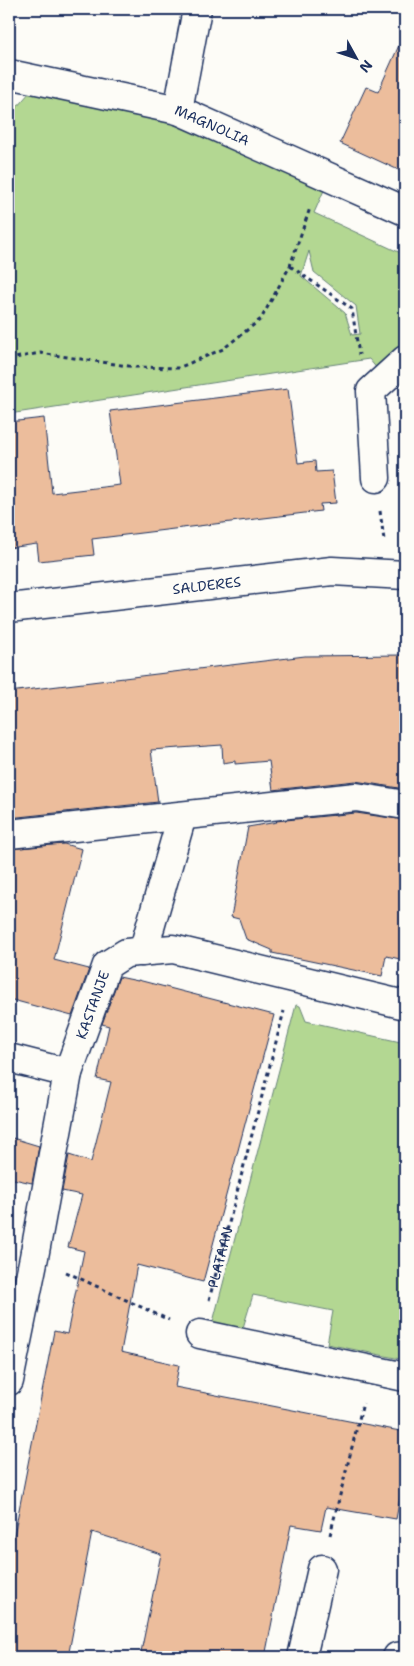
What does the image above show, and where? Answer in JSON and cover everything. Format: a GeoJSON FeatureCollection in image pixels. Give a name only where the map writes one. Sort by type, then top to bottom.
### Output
{"type":"FeatureCollection","features":[{"type":"Feature","properties":{"kind":"street"},"geometry":{"type":"LineString","coordinates":[[178,110],[197,9]]}},
{"type":"Feature","properties":{"kind":"street","name":"MAGNOLIA"},"geometry":{"type":"LineString","coordinates":[[10,76],[178,110],[405,211]]}},
{"type":"Feature","properties":{"kind":"street"},"geometry":{"type":"LineString","coordinates":[[376,478],[371,391],[405,360]]}},
{"type":"Feature","properties":{"kind":"street","name":"SALDERES"},"geometry":{"type":"LineString","coordinates":[[9,608],[332,571],[397,575]]}},
{"type":"Feature","properties":{"kind":"street"},"geometry":{"type":"LineString","coordinates":[[9,834],[356,797],[405,805]]}},
{"type":"Feature","properties":{"kind":"street"},"geometry":{"type":"LineString","coordinates":[[143,952],[182,816]]}},
{"type":"Feature","properties":{"kind":"street","name":"KASTANJE"},"geometry":{"type":"LineString","coordinates":[[9,1381],[68,1073],[107,965],[126,953],[174,949],[405,1005]]}},
{"type":"Feature","properties":{"kind":"street"},"geometry":{"type":"LineString","coordinates":[[9,1058],[68,1073]]}},
{"type":"Feature","properties":{"kind":"street"},"geometry":{"type":"LineString","coordinates":[[200,1334],[405,1377]]}},
{"type":"Feature","properties":{"kind":"street"},"geometry":{"type":"LineString","coordinates":[[302,1657],[322,1569]]}},
{"type":"Feature","properties":{"kind":"street"},"geometry":{"type":"LineString","coordinates":[[397,1657],[405,1656]]}},
{"type":"Feature","properties":{"kind":"path"},"geometry":{"type":"LineString","coordinates":[[9,355],[15,358],[40,353],[135,367],[178,368],[223,349],[261,320],[290,266],[322,174]]}},
{"type":"Feature","properties":{"kind":"path"},"geometry":{"type":"LineString","coordinates":[[290,266],[352,309],[363,378],[371,391]]}},
{"type":"Feature","properties":{"kind":"path"},"geometry":{"type":"LineString","coordinates":[[376,478],[397,575]]}},
{"type":"Feature","properties":{"kind":"path","name":"PLATAAN"},"geometry":{"type":"LineString","coordinates":[[200,1334],[293,977]]}},
{"type":"Feature","properties":{"kind":"path"},"geometry":{"type":"LineString","coordinates":[[34,1257],[200,1334]]}},
{"type":"Feature","properties":{"kind":"path"},"geometry":{"type":"LineString","coordinates":[[322,1569],[371,1371]]}},
{"type":"Feature","properties":{"kind":"green space"},"geometry":{"type":"Polygon","coordinates":[[[30,92],[171,114],[325,188],[314,213],[405,255],[405,347],[378,370],[369,359],[9,414],[9,116],[30,92]],[[309,251],[301,276],[345,313],[352,335],[360,334],[356,306],[314,272],[309,251]]]}},
{"type":"Feature","properties":{"kind":"green space"},"geometry":{"type":"Polygon","coordinates":[[[296,1005],[300,1006],[306,1021],[405,1043],[405,1360],[327,1344],[333,1311],[253,1295],[242,1331],[213,1322],[296,1005]]]}},
{"type":"Feature","properties":{"kind":"building"},"geometry":{"type":"Polygon","coordinates":[[[405,32],[405,173],[340,143],[366,87],[378,92],[405,32]]]}},
{"type":"Feature","properties":{"kind":"building"},"geometry":{"type":"Polygon","coordinates":[[[288,389],[298,463],[315,461],[316,472],[332,471],[336,503],[320,504],[321,511],[92,539],[94,555],[39,561],[37,544],[9,548],[9,422],[44,418],[52,493],[120,485],[110,411],[288,389]]]}},
{"type":"Feature","properties":{"kind":"building"},"geometry":{"type":"Polygon","coordinates":[[[405,655],[405,789],[355,781],[273,790],[269,761],[235,764],[235,761],[223,763],[222,745],[151,750],[158,802],[9,818],[9,692],[305,656],[405,655]]]}},
{"type":"Feature","properties":{"kind":"building"},"geometry":{"type":"Polygon","coordinates":[[[356,813],[405,820],[405,960],[386,956],[382,976],[272,953],[272,950],[246,939],[239,919],[231,917],[248,827],[276,821],[356,813]]]}},
{"type":"Feature","properties":{"kind":"building"},"geometry":{"type":"Polygon","coordinates":[[[64,844],[82,849],[54,960],[89,969],[72,1016],[9,999],[9,849],[64,844]]]}},
{"type":"Feature","properties":{"kind":"building"},"geometry":{"type":"Polygon","coordinates":[[[119,977],[138,980],[274,1015],[203,1282],[137,1265],[121,1352],[179,1365],[175,1387],[405,1432],[405,1488],[402,1487],[396,1519],[326,1507],[321,1530],[291,1525],[265,1657],[140,1657],[161,1554],[92,1532],[68,1657],[9,1657],[9,1561],[54,1331],[67,1334],[84,1251],[68,1247],[82,1195],[62,1191],[69,1155],[91,1162],[111,1082],[97,1079],[109,1026],[102,1024],[119,977]]]}},
{"type":"Feature","properties":{"kind":"building"},"geometry":{"type":"Polygon","coordinates":[[[9,1137],[39,1146],[32,1183],[9,1178],[9,1137]]]}}]}
